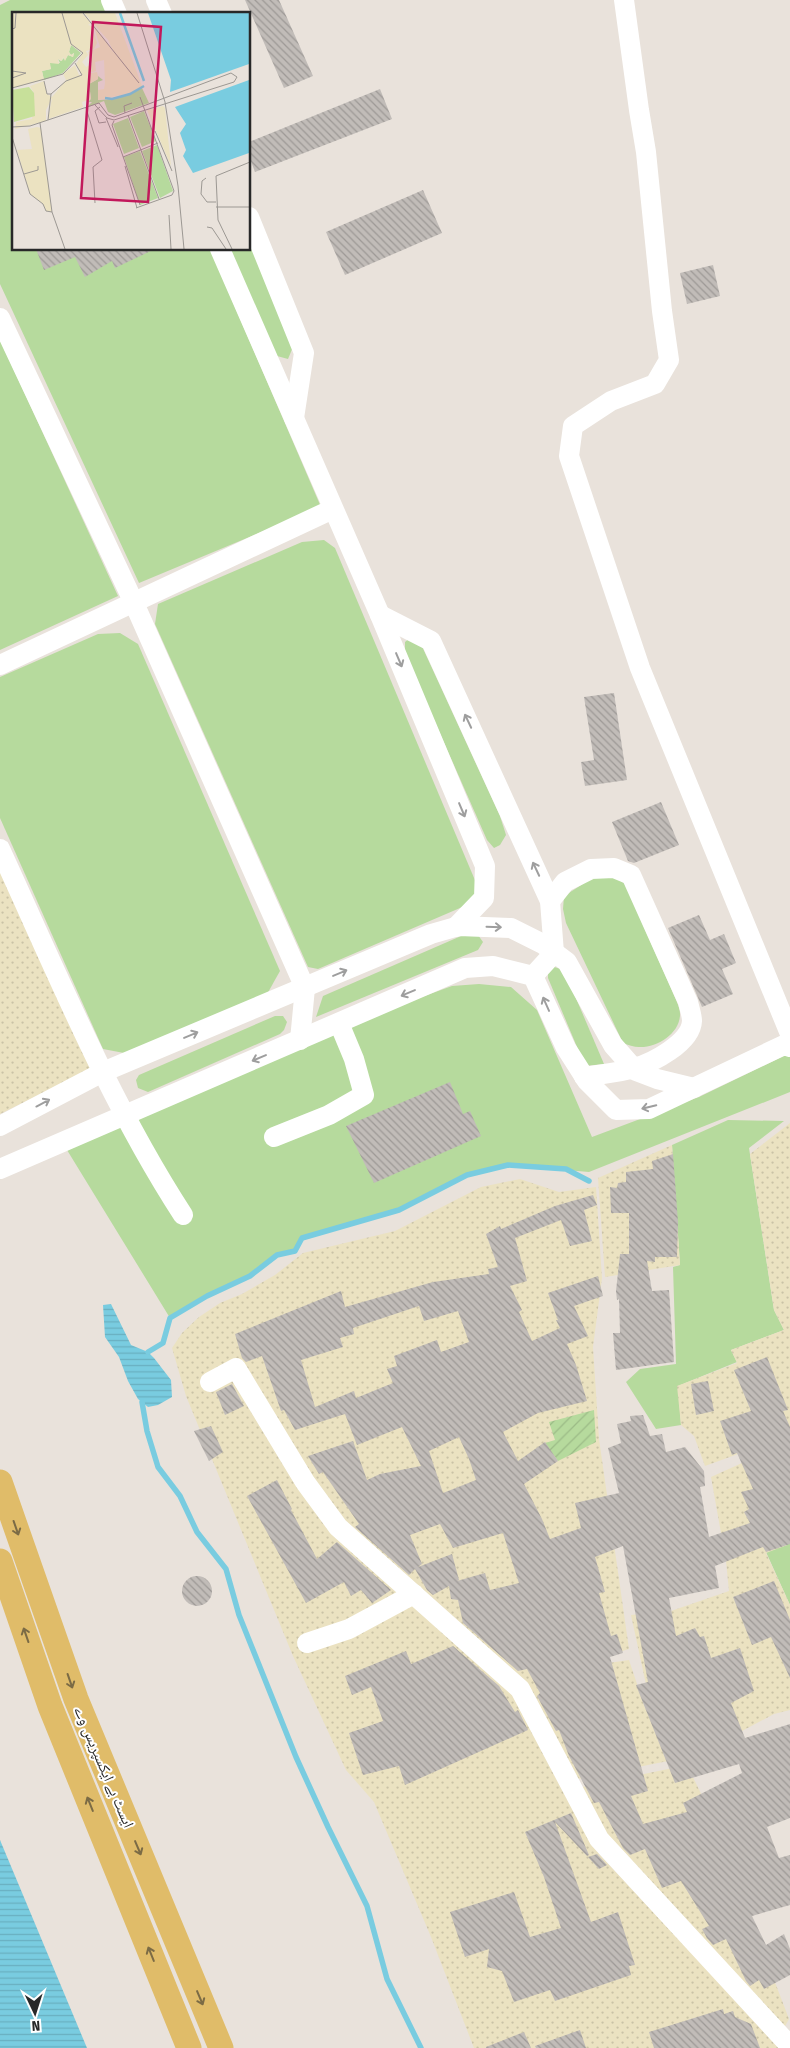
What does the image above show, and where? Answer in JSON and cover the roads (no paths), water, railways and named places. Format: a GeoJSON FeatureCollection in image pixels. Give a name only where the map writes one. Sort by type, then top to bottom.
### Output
{"type":"FeatureCollection","features":[{"type":"Feature","properties":{"kind":"main road","name":"ایسٹ بے ایکسپریس وے"},"geometry":{"type":"LineString","coordinates":[[0,1482],[76,1699],[221,2048]]}},
{"type":"Feature","properties":{"kind":"main road","name":"ایسٹ بے ایکسپریس وے"},"geometry":{"type":"LineString","coordinates":[[0,1561],[50,1706],[189,2048]]}},
{"type":"Feature","properties":{"kind":"street"},"geometry":{"type":"LineString","coordinates":[[111,0],[117,12]]}},
{"type":"Feature","properties":{"kind":"street"},"geometry":{"type":"LineString","coordinates":[[156,0],[161,12]]}},
{"type":"Feature","properties":{"kind":"street"},"geometry":{"type":"LineString","coordinates":[[533,976],[566,1048],[584,1077],[616,1110],[649,1109],[788,1042],[640,668],[568,456],[573,426],[611,401],[655,384],[669,360],[662,311],[646,152],[624,0]]}},
{"type":"Feature","properties":{"kind":"street"},"geometry":{"type":"LineString","coordinates":[[250,219],[304,353],[294,418]]}},
{"type":"Feature","properties":{"kind":"street"},"geometry":{"type":"LineString","coordinates":[[220,250],[380,615],[485,866],[484,898],[456,927]]}},
{"type":"Feature","properties":{"kind":"street"},"geometry":{"type":"LineString","coordinates":[[0,318],[134,603],[305,988],[300,1040]]}},
{"type":"Feature","properties":{"kind":"street"},"geometry":{"type":"LineString","coordinates":[[0,665],[333,509]]}},
{"type":"Feature","properties":{"kind":"street"},"geometry":{"type":"LineString","coordinates":[[380,615],[431,641],[550,901],[554,953],[533,976]]}},
{"type":"Feature","properties":{"kind":"street"},"geometry":{"type":"LineString","coordinates":[[0,849],[103,1072],[153,1168],[183,1215]]}},
{"type":"Feature","properties":{"kind":"street"},"geometry":{"type":"LineString","coordinates":[[550,901],[565,882],[591,869],[614,868],[631,875],[688,1002],[692,1021],[688,1033],[676,1046],[659,1058],[634,1068],[584,1077]]}},
{"type":"Feature","properties":{"kind":"street"},"geometry":{"type":"LineString","coordinates":[[0,1126],[103,1072],[431,934],[456,927],[512,928],[543,944],[567,962],[613,1045],[636,1071],[657,1079],[694,1088]]}},
{"type":"Feature","properties":{"kind":"street"},"geometry":{"type":"LineString","coordinates":[[0,1169],[465,968],[493,966],[533,976]]}},
{"type":"Feature","properties":{"kind":"street"},"geometry":{"type":"LineString","coordinates":[[274,1137],[329,1115],[364,1095],[354,1059],[339,1023]]}},
{"type":"Feature","properties":{"kind":"street"},"geometry":{"type":"LineString","coordinates":[[210,1382],[236,1368],[305,1482],[338,1527],[520,1689],[599,1839],[790,2046]]}},
{"type":"Feature","properties":{"kind":"street"},"geometry":{"type":"LineString","coordinates":[[307,1643],[350,1629],[414,1594]]}},
{"type":"Feature","properties":{"kind":"water"},"geometry":{"type":"Polygon","coordinates":[[[111,1304],[131,1345],[148,1352],[171,1380],[172,1397],[158,1405],[148,1407],[138,1399],[128,1381],[119,1357],[105,1337],[103,1305],[111,1304]]]}},
{"type":"Feature","properties":{"kind":"water"},"geometry":{"type":"Polygon","coordinates":[[[0,1840],[87,2048],[0,2048],[0,1840]]]}},
{"type":"Feature","properties":{"kind":"waterway"},"geometry":{"type":"LineString","coordinates":[[148,1352],[163,1343],[170,1318],[207,1296],[250,1276],[277,1255],[295,1251],[302,1238],[399,1210],[467,1175],[508,1165],[566,1169],[589,1181]]}},
{"type":"Feature","properties":{"kind":"waterway"},"geometry":{"type":"LineString","coordinates":[[142,1402],[147,1431],[158,1467],[180,1496],[197,1532],[226,1569],[239,1615],[296,1757],[367,1906],[387,1979],[421,2048]]}}]}
